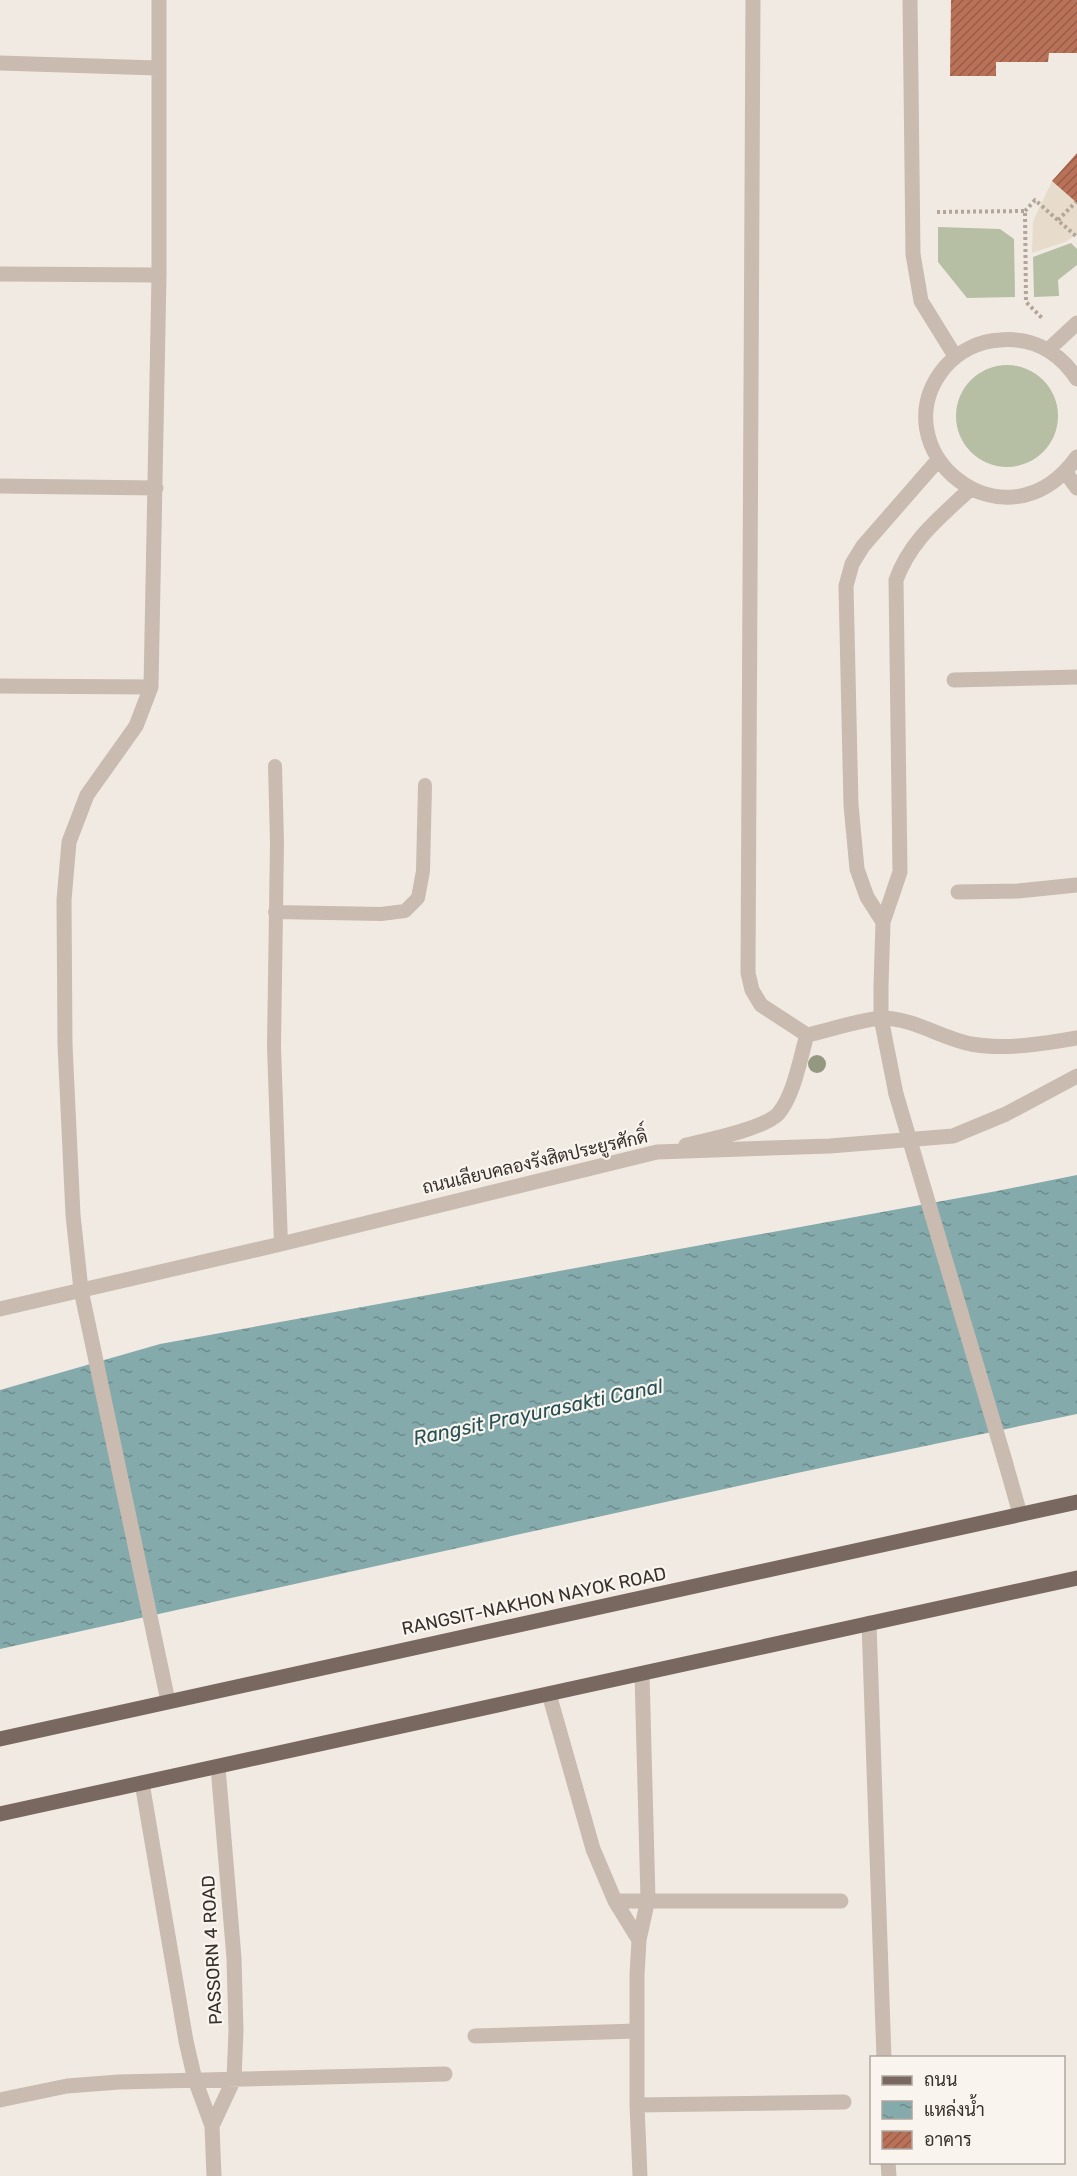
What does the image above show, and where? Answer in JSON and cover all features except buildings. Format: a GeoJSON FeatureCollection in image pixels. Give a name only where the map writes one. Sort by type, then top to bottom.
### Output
{"type":"FeatureCollection","features":[{"type":"Feature","properties":{"kind":"main road","name":"RANGSIT-NAKHON NAYOK ROAD"},"geometry":{"type":"LineString","coordinates":[[0,1739],[1077,1502]]}},
{"type":"Feature","properties":{"kind":"main road"},"geometry":{"type":"LineString","coordinates":[[0,1814],[1077,1578]]}},
{"type":"Feature","properties":{"kind":"street"},"geometry":{"type":"LineString","coordinates":[[159,0],[159,275],[151,687],[136,726],[87,795],[69,842],[64,900],[66,1044],[73,1215],[81,1290],[168,1701]]}},
{"type":"Feature","properties":{"kind":"street"},"geometry":{"type":"LineString","coordinates":[[753,0],[748,973],[752,990],[760,1005],[807,1035],[881,1018],[905,1021],[972,1044],[1005,1046],[1077,1038]]}},
{"type":"Feature","properties":{"kind":"street"},"geometry":{"type":"LineString","coordinates":[[910,0],[913,254],[921,302],[955,356]]}},
{"type":"Feature","properties":{"kind":"street"},"geometry":{"type":"LineString","coordinates":[[0,63],[158,68]]}},
{"type":"Feature","properties":{"kind":"street"},"geometry":{"type":"LineString","coordinates":[[0,274],[159,275]]}},
{"type":"Feature","properties":{"kind":"street"},"geometry":{"type":"LineString","coordinates":[[1049,350],[1077,323]]}},
{"type":"Feature","properties":{"kind":"street"},"geometry":{"type":"LineString","coordinates":[[1077,378],[1049,350],[1018,338],[984,341],[955,356],[936,378],[927,405],[927,434],[938,460],[952,477],[969,489],[995,496],[1020,497],[1045,488],[1066,472],[1077,457]]}},
{"type":"Feature","properties":{"kind":"street"},"geometry":{"type":"LineString","coordinates":[[884,922],[867,897],[857,869],[851,805],[846,586],[852,564],[863,546],[938,460]]}},
{"type":"Feature","properties":{"kind":"street"},"geometry":{"type":"LineString","coordinates":[[1066,472],[1077,488]]}},
{"type":"Feature","properties":{"kind":"street"},"geometry":{"type":"LineString","coordinates":[[0,486],[156,488]]}},
{"type":"Feature","properties":{"kind":"street"},"geometry":{"type":"LineString","coordinates":[[969,489],[922,535],[904,559],[896,579],[900,872],[884,922],[881,1018],[896,1094],[1020,1514]]}},
{"type":"Feature","properties":{"kind":"street"},"geometry":{"type":"LineString","coordinates":[[954,680],[1077,677]]}},
{"type":"Feature","properties":{"kind":"street"},"geometry":{"type":"LineString","coordinates":[[0,686],[151,687]]}},
{"type":"Feature","properties":{"kind":"street"},"geometry":{"type":"LineString","coordinates":[[958,892],[1018,891],[1077,885]]}},
{"type":"Feature","properties":{"kind":"street"},"geometry":{"type":"LineString","coordinates":[[657,1152],[756,1127],[778,1114],[790,1092],[807,1035]]}},
{"type":"Feature","properties":{"kind":"street","name":"ถนนเลียบคลองรังสิตประยูรศักดิ์"},"geometry":{"type":"LineString","coordinates":[[0,1309],[281,1244],[657,1152],[830,1146],[953,1136],[1006,1114],[1077,1076]]}},
{"type":"Feature","properties":{"kind":"street"},"geometry":{"type":"LineString","coordinates":[[869,1623],[884,2056]]}},
{"type":"Feature","properties":{"kind":"street"},"geometry":{"type":"LineString","coordinates":[[640,2176],[637,2105],[639,1940],[648,1899],[642,1674]]}},
{"type":"Feature","properties":{"kind":"street"},"geometry":{"type":"LineString","coordinates":[[549,1694],[593,1849],[615,1901],[639,1940]]}},
{"type":"Feature","properties":{"kind":"street","name":"PASSORN 4 ROAD"},"geometry":{"type":"LineString","coordinates":[[212,2126],[234,2079],[236,2031],[234,1958],[219,1767]]}},
{"type":"Feature","properties":{"kind":"street","name":"PASSORN 4 ROAD"},"geometry":{"type":"LineString","coordinates":[[142,1783],[176,1988],[195,2080],[212,2126],[214,2176]]}},
{"type":"Feature","properties":{"kind":"street"},"geometry":{"type":"LineString","coordinates":[[615,1901],[648,1899],[841,1901]]}},
{"type":"Feature","properties":{"kind":"street"},"geometry":{"type":"LineString","coordinates":[[476,2036],[637,2031]]}},
{"type":"Feature","properties":{"kind":"street"},"geometry":{"type":"LineString","coordinates":[[0,2100],[67,2086],[119,2082],[445,2074]]}},
{"type":"Feature","properties":{"kind":"street"},"geometry":{"type":"LineString","coordinates":[[637,2105],[844,2102]]}},
{"type":"Feature","properties":{"kind":"lane"},"geometry":{"type":"LineString","coordinates":[[275,766],[274,1047],[281,1244]]}},
{"type":"Feature","properties":{"kind":"lane"},"geometry":{"type":"LineString","coordinates":[[275,912],[381,914],[405,911],[418,898],[423,871],[424,785]]}},
{"type":"Feature","properties":{"kind":"path"},"geometry":{"type":"LineString","coordinates":[[1062,337],[1026,302],[1025,211],[1035,200],[1077,237]]}},
{"type":"Feature","properties":{"kind":"path"},"geometry":{"type":"LineString","coordinates":[[1058,220],[1076,202]]}},
{"type":"Feature","properties":{"kind":"path"},"geometry":{"type":"LineString","coordinates":[[913,212],[1025,211]]}},
{"type":"Feature","properties":{"kind":"green space"},"geometry":{"type":"Polygon","coordinates":[[[938,227],[1000,229],[1014,239],[1015,297],[967,298],[938,262],[938,227]]]}},
{"type":"Feature","properties":{"kind":"green space"},"geometry":{"type":"Polygon","coordinates":[[[1071,243],[1077,249],[1077,265],[1058,280],[1059,296],[1034,297],[1033,257],[1071,243]]]}},
{"type":"Feature","properties":{"kind":"green space"},"geometry":{"type":"Polygon","coordinates":[[[1007,365],[1026,369],[1043,380],[1054,397],[1058,416],[1054,435],[1043,452],[1026,463],[1007,467],[988,463],[971,452],[960,435],[956,416],[960,397],[971,380],[988,369],[1007,365]]]}},
{"type":"Feature","properties":{"kind":"shaded area"},"geometry":{"type":"Polygon","coordinates":[[[1052,181],[1077,203],[1077,234],[1065,242],[1032,253],[1033,221],[1052,181]]]}},
{"type":"Feature","properties":{"kind":"water","name":"Rangsit Prayurasakti Canal"},"geometry":{"type":"Polygon","coordinates":[[[1077,1175],[1077,1414],[797,1473],[0,1649],[0,1390],[160,1344],[1077,1175]]]}}]}
